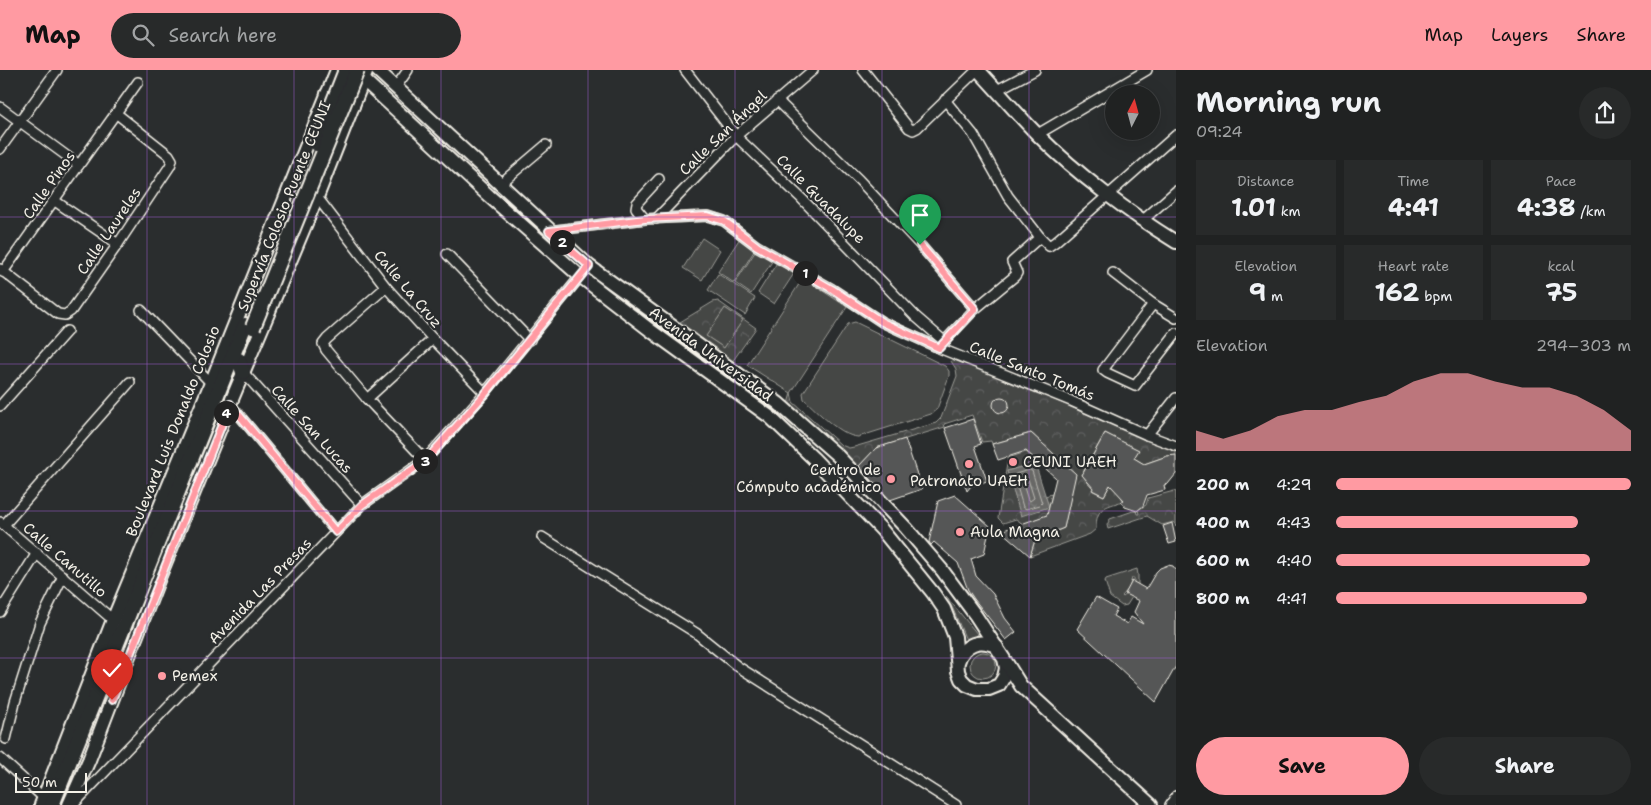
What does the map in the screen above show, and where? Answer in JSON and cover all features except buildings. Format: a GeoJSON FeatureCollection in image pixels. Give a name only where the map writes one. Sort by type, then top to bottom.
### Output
{"type":"FeatureCollection","features":[{"type":"Feature","properties":{"kind":"main road","name":"Supervía Colosio Puente CEUNI"},"geometry":{"type":"LineString","coordinates":[[249,326],[346,70]]}},
{"type":"Feature","properties":{"kind":"main road","name":"Supervía Colosio Puente CEUNI"},"geometry":{"type":"LineString","coordinates":[[249,326],[362,73]]}},
{"type":"Feature","properties":{"kind":"main road"},"geometry":{"type":"LineString","coordinates":[[328,94],[337,89],[346,91],[350,95],[352,106]]}},
{"type":"Feature","properties":{"kind":"main road"},"geometry":{"type":"LineString","coordinates":[[60,805],[238,362],[249,326]]}},
{"type":"Feature","properties":{"kind":"main road"},"geometry":{"type":"LineString","coordinates":[[219,363],[238,362]]}},
{"type":"Feature","properties":{"kind":"main road"},"geometry":{"type":"LineString","coordinates":[[46,803],[238,362]]}},
{"type":"Feature","properties":{"kind":"street"},"geometry":{"type":"LineString","coordinates":[[0,149],[56,70]]}},
{"type":"Feature","properties":{"kind":"street","name":"Boulevard Luis Donaldo Colosio"},"geometry":{"type":"LineString","coordinates":[[46,803],[113,620],[337,70]]}},
{"type":"Feature","properties":{"kind":"street","name":"Avenida Universidad"},"geometry":{"type":"LineString","coordinates":[[353,70],[362,73],[489,196],[580,276],[650,330],[770,417],[813,458],[882,530],[944,609],[955,637],[961,679],[966,685],[976,689],[988,689],[999,684],[1009,686],[1032,697]]}},
{"type":"Feature","properties":{"kind":"street","name":"Avenida Universidad"},"geometry":{"type":"LineString","coordinates":[[377,70],[589,266],[778,403],[838,456],[906,528],[942,570],[997,647],[1021,686],[1151,805]]}},
{"type":"Feature","properties":{"kind":"street"},"geometry":{"type":"LineString","coordinates":[[396,87],[408,70]]}},
{"type":"Feature","properties":{"kind":"street","name":"Calle Guadalupe"},"geometry":{"type":"LineString","coordinates":[[684,70],[736,136],[822,219],[942,345]]}},
{"type":"Feature","properties":{"kind":"street","name":"Calle San Ángel"},"geometry":{"type":"LineString","coordinates":[[656,219],[736,136],[813,70]]}},
{"type":"Feature","properties":{"kind":"street"},"geometry":{"type":"LineString","coordinates":[[863,70],[909,128],[913,130],[978,70],[1064,159],[1142,221],[1176,242]]}},
{"type":"Feature","properties":{"kind":"street"},"geometry":{"type":"LineString","coordinates":[[997,90],[1035,70]]}},
{"type":"Feature","properties":{"kind":"street"},"geometry":{"type":"LineString","coordinates":[[1038,134],[1147,70]]}},
{"type":"Feature","properties":{"kind":"street"},"geometry":{"type":"LineString","coordinates":[[71,805],[159,578],[230,404],[238,362],[317,197],[352,106],[362,73]]}},
{"type":"Feature","properties":{"kind":"street","name":"Calle Pinos"},"geometry":{"type":"LineString","coordinates":[[2,271],[55,201],[138,82]]}},
{"type":"Feature","properties":{"kind":"street"},"geometry":{"type":"LineString","coordinates":[[777,100],[866,187],[920,245],[975,309]]}},
{"type":"Feature","properties":{"kind":"street"},"geometry":{"type":"LineString","coordinates":[[945,100],[973,134],[1008,196],[1049,246],[1176,135]]}},
{"type":"Feature","properties":{"kind":"street"},"geometry":{"type":"LineString","coordinates":[[0,107],[80,165]]}},
{"type":"Feature","properties":{"kind":"street","name":"Calle Laureles"},"geometry":{"type":"LineString","coordinates":[[2,271],[58,314],[65,315],[71,311],[118,244],[170,166],[172,160],[169,155],[117,114]]}},
{"type":"Feature","properties":{"kind":"street"},"geometry":{"type":"LineString","coordinates":[[500,184],[546,145]]}},
{"type":"Feature","properties":{"kind":"street"},"geometry":{"type":"LineString","coordinates":[[645,219],[636,208],[637,203],[659,179]]}},
{"type":"Feature","properties":{"kind":"street"},"geometry":{"type":"LineString","coordinates":[[1142,221],[1176,191]]}},
{"type":"Feature","properties":{"kind":"street","name":"Calle La Cruz"},"geometry":{"type":"LineString","coordinates":[[317,197],[386,287],[485,394]]}},
{"type":"Feature","properties":{"kind":"street"},"geometry":{"type":"LineString","coordinates":[[55,201],[118,244]]}},
{"type":"Feature","properties":{"kind":"street","name":"Calle Santo Tomás"},"geometry":{"type":"LineString","coordinates":[[549,231],[645,219],[714,217],[724,221],[757,246],[832,289],[882,322],[942,345],[1176,446]]}},
{"type":"Feature","properties":{"kind":"street"},"geometry":{"type":"LineString","coordinates":[[942,345],[975,309],[1017,273],[1012,262],[1040,237]]}},
{"type":"Feature","properties":{"kind":"street"},"geometry":{"type":"LineString","coordinates":[[447,254],[530,340]]}},
{"type":"Feature","properties":{"kind":"street","name":"Avenida Las Presas"},"geometry":{"type":"LineString","coordinates":[[71,805],[362,505],[426,460],[485,394],[589,266]]}},
{"type":"Feature","properties":{"kind":"street"},"geometry":{"type":"LineString","coordinates":[[1113,273],[1153,304],[1176,318]]}},
{"type":"Feature","properties":{"kind":"street"},"geometry":{"type":"LineString","coordinates":[[386,287],[323,344],[367,398],[426,460]]}},
{"type":"Feature","properties":{"kind":"street"},"geometry":{"type":"LineString","coordinates":[[1153,304],[1103,370],[1107,374],[1135,386],[1176,334]]}},
{"type":"Feature","properties":{"kind":"street"},"geometry":{"type":"LineString","coordinates":[[142,310],[211,383]]}},
{"type":"Feature","properties":{"kind":"street"},"geometry":{"type":"LineString","coordinates":[[0,406],[67,331]]}},
{"type":"Feature","properties":{"kind":"street"},"geometry":{"type":"LineString","coordinates":[[367,398],[433,340]]}},
{"type":"Feature","properties":{"kind":"street","name":"Calle San Lucas"},"geometry":{"type":"LineString","coordinates":[[238,362],[362,505]]}},
{"type":"Feature","properties":{"kind":"street"},"geometry":{"type":"LineString","coordinates":[[2,523],[130,382]]}},
{"type":"Feature","properties":{"kind":"street"},"geometry":{"type":"LineString","coordinates":[[1147,435],[1176,398]]}},
{"type":"Feature","properties":{"kind":"street"},"geometry":{"type":"LineString","coordinates":[[230,404],[336,532]]}},
{"type":"Feature","properties":{"kind":"street","name":"Calle Canutillo"},"geometry":{"type":"LineString","coordinates":[[2,523],[113,620]]}},
{"type":"Feature","properties":{"kind":"street"},"geometry":{"type":"LineString","coordinates":[[542,536],[696,633],[736,666],[956,805]]}},
{"type":"Feature","properties":{"kind":"street"},"geometry":{"type":"LineString","coordinates":[[0,612],[37,553]]}},
{"type":"Feature","properties":{"kind":"street"},"geometry":{"type":"LineString","coordinates":[[6,739],[14,702],[40,623],[63,576]]}},
{"type":"Feature","properties":{"kind":"street"},"geometry":{"type":"LineString","coordinates":[[958,664],[960,656],[972,644],[980,642],[989,643],[997,647]]}},
{"type":"Feature","properties":{"kind":"street"},"geometry":{"type":"LineString","coordinates":[[999,684],[1006,668],[1004,659]]}},
{"type":"Feature","properties":{"kind":"street"},"geometry":{"type":"LineString","coordinates":[[0,758],[46,803]]}},
{"type":"Feature","properties":{"kind":"street"},"geometry":{"type":"LineString","coordinates":[[1170,805],[1176,796]]}},
{"type":"Feature","properties":{"kind":"green space"},"geometry":{"type":"Polygon","coordinates":[[[702,238],[720,250],[702,280],[683,268],[702,238]]]}},
{"type":"Feature","properties":{"kind":"green space"},"geometry":{"type":"Polygon","coordinates":[[[740,238],[756,248],[734,283],[718,272],[740,238]]]}},
{"type":"Feature","properties":{"kind":"green space"},"geometry":{"type":"Polygon","coordinates":[[[757,249],[773,260],[751,294],[735,283],[757,249]]]}},
{"type":"Feature","properties":{"kind":"green space"},"geometry":{"type":"Polygon","coordinates":[[[778,261],[795,272],[774,304],[758,293],[778,261]]]}},
{"type":"Feature","properties":{"kind":"green space"},"geometry":{"type":"Polygon","coordinates":[[[718,274],[755,298],[745,315],[708,290],[718,274]]]}},
{"type":"Feature","properties":{"kind":"green space"},"geometry":{"type":"Polygon","coordinates":[[[803,278],[847,307],[791,393],[747,365],[803,278]]]}},
{"type":"Feature","properties":{"kind":"green space"},"geometry":{"type":"Polygon","coordinates":[[[718,301],[756,328],[732,362],[680,322],[713,302],[718,301]],[[725,308],[706,336],[724,348],[743,320],[725,308]]]}},
{"type":"Feature","properties":{"kind":"green space"},"geometry":{"type":"Polygon","coordinates":[[[725,308],[743,320],[724,348],[706,336],[725,308]]]}},
{"type":"Feature","properties":{"kind":"green space"},"geometry":{"type":"Polygon","coordinates":[[[855,322],[945,366],[949,371],[949,376],[937,409],[931,414],[858,437],[851,436],[836,428],[804,399],[803,393],[848,324],[855,322]]]}},
{"type":"Feature","properties":{"kind":"green space"},"geometry":{"type":"Polygon","coordinates":[[[954,357],[1176,452],[1176,456],[1167,456],[1144,464],[1134,458],[1138,450],[1105,433],[1082,474],[1087,482],[1094,487],[1093,491],[1104,496],[1110,485],[1121,496],[1123,501],[1111,505],[1100,512],[1096,522],[1096,529],[1090,534],[1030,556],[1036,537],[1064,528],[1075,474],[1031,433],[992,444],[991,441],[982,442],[972,415],[944,424],[945,427],[876,448],[857,468],[788,404],[791,393],[793,402],[841,445],[849,448],[854,447],[936,423],[941,418],[957,376],[956,369],[951,361],[954,357]]]}},
{"type":"Feature","properties":{"kind":"green space"},"geometry":{"type":"Polygon","coordinates":[[[1026,452],[1041,465],[1036,467],[1035,463],[1007,471],[1021,515],[1049,507],[1047,515],[1023,524],[1016,519],[1003,523],[998,518],[1008,458],[1026,452]]]}},
{"type":"Feature","properties":{"kind":"green space"},"geometry":{"type":"Polygon","coordinates":[[[1176,492],[1176,527],[1174,522],[1162,525],[1147,516],[1108,529],[1107,525],[1110,519],[1133,511],[1139,514],[1138,510],[1146,505],[1148,498],[1176,492]]]}},
{"type":"Feature","properties":{"kind":"green space"},"geometry":{"type":"Polygon","coordinates":[[[1052,494],[1049,507],[1045,496],[1052,494]]]}},
{"type":"Feature","properties":{"kind":"green space"},"geometry":{"type":"Polygon","coordinates":[[[1137,569],[1138,585],[1134,583],[1134,578],[1132,578],[1129,588],[1122,596],[1127,594],[1132,597],[1127,605],[1122,606],[1110,597],[1105,581],[1106,579],[1137,569]]]}},
{"type":"Feature","properties":{"kind":"green space"},"geometry":{"type":"Polygon","coordinates":[[[946,596],[978,635],[966,640],[946,596]]]}},
{"type":"Feature","properties":{"kind":"green space"},"geometry":{"type":"Polygon","coordinates":[[[983,652],[992,656],[996,665],[992,674],[983,678],[974,674],[970,665],[974,656],[983,652]]]}},
{"type":"Feature","properties":{"kind":"water"},"geometry":{"type":"Polygon","coordinates":[[[1035,463],[1049,507],[1021,516],[1007,471],[1035,463]]]}},
{"type":"Feature","properties":{"kind":"place","name":"CEUNI UAEH"},"geometry":{"type":"Point","coordinates":[1013,462]}},
{"type":"Feature","properties":{"kind":"place","name":"Patronato UAEH"},"geometry":{"type":"Point","coordinates":[969,464]}},
{"type":"Feature","properties":{"kind":"place","name":"Centro de Cómputo académico"},"geometry":{"type":"Point","coordinates":[891,479]}},
{"type":"Feature","properties":{"kind":"place","name":"Aula Magna"},"geometry":{"type":"Point","coordinates":[960,532]}},
{"type":"Feature","properties":{"kind":"place","name":"Pemex"},"geometry":{"type":"Point","coordinates":[162,676]}},
{"type":"Feature","properties":{"kind":"route"},"geometry":{"type":"LineString","coordinates":[[112,700],[159,578],[230,404],[336,532],[362,505],[426,460],[485,394],[589,266],[549,231],[645,219],[714,217],[724,221],[757,246],[832,289],[882,322],[939,348],[975,309],[920,245]]}}]}
